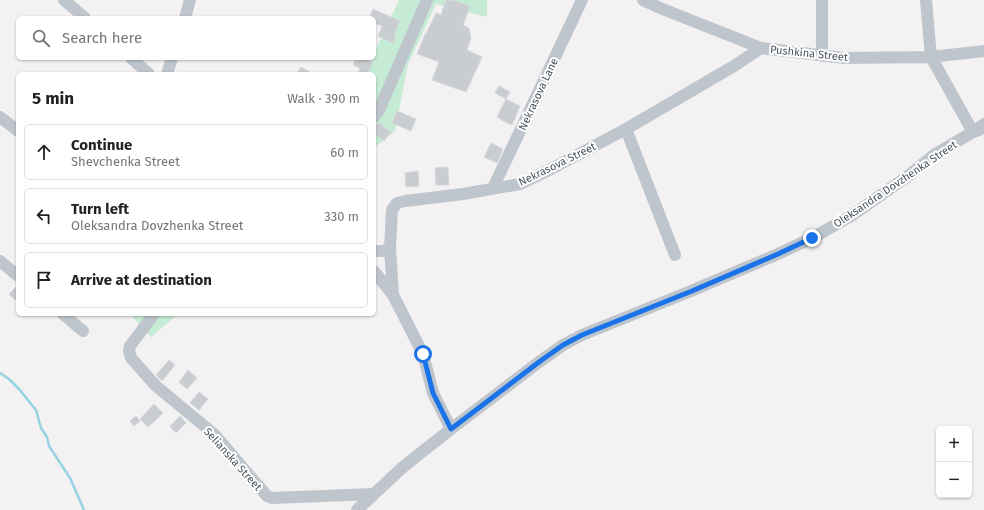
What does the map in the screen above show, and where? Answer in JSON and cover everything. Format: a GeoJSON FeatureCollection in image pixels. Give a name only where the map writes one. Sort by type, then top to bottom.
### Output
{"type":"FeatureCollection","features":[{"type":"Feature","properties":{"kind":"street"},"geometry":{"type":"LineString","coordinates":[[64,0],[83,16]]}},
{"type":"Feature","properties":{"kind":"street"},"geometry":{"type":"LineString","coordinates":[[186,16],[190,0]]}},
{"type":"Feature","properties":{"kind":"street"},"geometry":{"type":"LineString","coordinates":[[376,114],[427,0]]}},
{"type":"Feature","properties":{"kind":"street","name":"Nekrasova Lane"},"geometry":{"type":"LineString","coordinates":[[493,188],[582,0]]}},
{"type":"Feature","properties":{"kind":"street","name":"Pushkina Street"},"geometry":{"type":"LineString","coordinates":[[643,0],[661,4],[761,48],[844,58],[931,57],[984,51]]}},
{"type":"Feature","properties":{"kind":"street"},"geometry":{"type":"LineString","coordinates":[[822,0],[822,56]]}},
{"type":"Feature","properties":{"kind":"street"},"geometry":{"type":"LineString","coordinates":[[926,0],[931,57],[978,130]]}},
{"type":"Feature","properties":{"kind":"street","name":"Nekrasova Street"},"geometry":{"type":"LineString","coordinates":[[393,294],[390,247],[392,210],[397,203],[520,184],[626,129],[734,66],[761,48]]}},
{"type":"Feature","properties":{"kind":"street"},"geometry":{"type":"LineString","coordinates":[[133,60],[147,72]]}},
{"type":"Feature","properties":{"kind":"street"},"geometry":{"type":"LineString","coordinates":[[168,72],[171,60]]}},
{"type":"Feature","properties":{"kind":"street"},"geometry":{"type":"LineString","coordinates":[[0,118],[16,130]]}},
{"type":"Feature","properties":{"kind":"street","name":"Oleksandra Dovzhenka Street"},"geometry":{"type":"LineString","coordinates":[[357,510],[404,466],[563,345],[596,329],[699,288],[812,238],[851,216],[908,176],[934,155],[978,130],[984,124]]}},
{"type":"Feature","properties":{"kind":"street"},"geometry":{"type":"LineString","coordinates":[[626,129],[675,255]]}},
{"type":"Feature","properties":{"kind":"street"},"geometry":{"type":"LineString","coordinates":[[376,251],[384,251],[390,247]]}},
{"type":"Feature","properties":{"kind":"street"},"geometry":{"type":"LineString","coordinates":[[0,261],[16,274]]}},
{"type":"Feature","properties":{"kind":"street"},"geometry":{"type":"LineString","coordinates":[[376,273],[393,294],[423,354],[433,393],[451,429]]}},
{"type":"Feature","properties":{"kind":"street"},"geometry":{"type":"LineString","coordinates":[[65,316],[83,331]]}},
{"type":"Feature","properties":{"kind":"street","name":"Selianska Street"},"geometry":{"type":"LineString","coordinates":[[152,316],[130,346],[130,358],[156,386],[214,434],[267,496],[272,498],[374,494]]}},
{"type":"Feature","properties":{"kind":"green space"},"geometry":{"type":"Polygon","coordinates":[[[399,0],[487,0],[487,17],[436,4],[408,64],[395,131],[376,146],[376,72],[365,72],[371,60],[376,60],[376,49],[399,0]]]}},
{"type":"Feature","properties":{"kind":"green space"},"geometry":{"type":"Polygon","coordinates":[[[132,316],[176,316],[151,337],[132,316]]]}},
{"type":"Feature","properties":{"kind":"building"},"geometry":{"type":"Polygon","coordinates":[[[446,0],[453,0],[470,6],[463,25],[469,28],[471,38],[467,50],[482,57],[466,92],[432,80],[439,62],[417,54],[436,13],[441,15],[446,0]]]}},
{"type":"Feature","properties":{"kind":"building"},"geometry":{"type":"Polygon","coordinates":[[[373,9],[400,21],[394,35],[396,36],[393,43],[378,36],[382,26],[376,24],[376,16],[370,16],[373,9]]]}},
{"type":"Feature","properties":{"kind":"building"},"geometry":{"type":"Polygon","coordinates":[[[355,60],[368,60],[373,62],[368,72],[359,72],[360,68],[353,65],[355,60]]]}},
{"type":"Feature","properties":{"kind":"building"},"geometry":{"type":"Polygon","coordinates":[[[301,67],[310,72],[297,72],[301,67]]]}},
{"type":"Feature","properties":{"kind":"building"},"geometry":{"type":"Polygon","coordinates":[[[499,86],[510,92],[506,99],[495,93],[499,86]]]}},
{"type":"Feature","properties":{"kind":"building"},"geometry":{"type":"Polygon","coordinates":[[[506,99],[520,106],[512,125],[497,117],[506,99]]]}},
{"type":"Feature","properties":{"kind":"building"},"geometry":{"type":"Polygon","coordinates":[[[397,111],[416,119],[411,131],[392,123],[397,111]]]}},
{"type":"Feature","properties":{"kind":"building"},"geometry":{"type":"Polygon","coordinates":[[[379,123],[391,132],[384,141],[376,135],[376,127],[379,123]]]}},
{"type":"Feature","properties":{"kind":"building"},"geometry":{"type":"Polygon","coordinates":[[[491,143],[503,149],[497,163],[484,157],[491,143]]]}},
{"type":"Feature","properties":{"kind":"building"},"geometry":{"type":"Polygon","coordinates":[[[448,167],[449,185],[436,185],[435,168],[448,167]]]}},
{"type":"Feature","properties":{"kind":"building"},"geometry":{"type":"Polygon","coordinates":[[[418,171],[419,186],[406,187],[405,173],[418,171]]]}},
{"type":"Feature","properties":{"kind":"building"},"geometry":{"type":"Polygon","coordinates":[[[16,287],[15,300],[9,294],[16,287]]]}},
{"type":"Feature","properties":{"kind":"building"},"geometry":{"type":"Polygon","coordinates":[[[169,360],[175,365],[162,381],[156,375],[169,360]]]}},
{"type":"Feature","properties":{"kind":"building"},"geometry":{"type":"Polygon","coordinates":[[[188,370],[197,378],[187,389],[179,382],[188,370]]]}},
{"type":"Feature","properties":{"kind":"building"},"geometry":{"type":"Polygon","coordinates":[[[199,392],[208,399],[199,410],[190,403],[199,392]]]}},
{"type":"Feature","properties":{"kind":"building"},"geometry":{"type":"Polygon","coordinates":[[[154,404],[163,413],[148,427],[140,419],[154,404]]]}},
{"type":"Feature","properties":{"kind":"building"},"geometry":{"type":"Polygon","coordinates":[[[136,416],[140,421],[134,426],[130,421],[136,416]]]}},
{"type":"Feature","properties":{"kind":"building"},"geometry":{"type":"Polygon","coordinates":[[[180,416],[186,423],[176,433],[170,426],[180,416]]]}},
{"type":"Feature","properties":{"kind":"waterway"},"geometry":{"type":"LineString","coordinates":[[0,373],[9,379],[19,389],[36,410],[41,428],[47,437],[49,446],[70,478],[84,510]]}},
{"type":"Feature","properties":{"kind":"route"},"geometry":{"type":"LineString","coordinates":[[423,354],[433,393],[451,429],[563,345],[582,335],[692,291],[812,238]]}}]}
